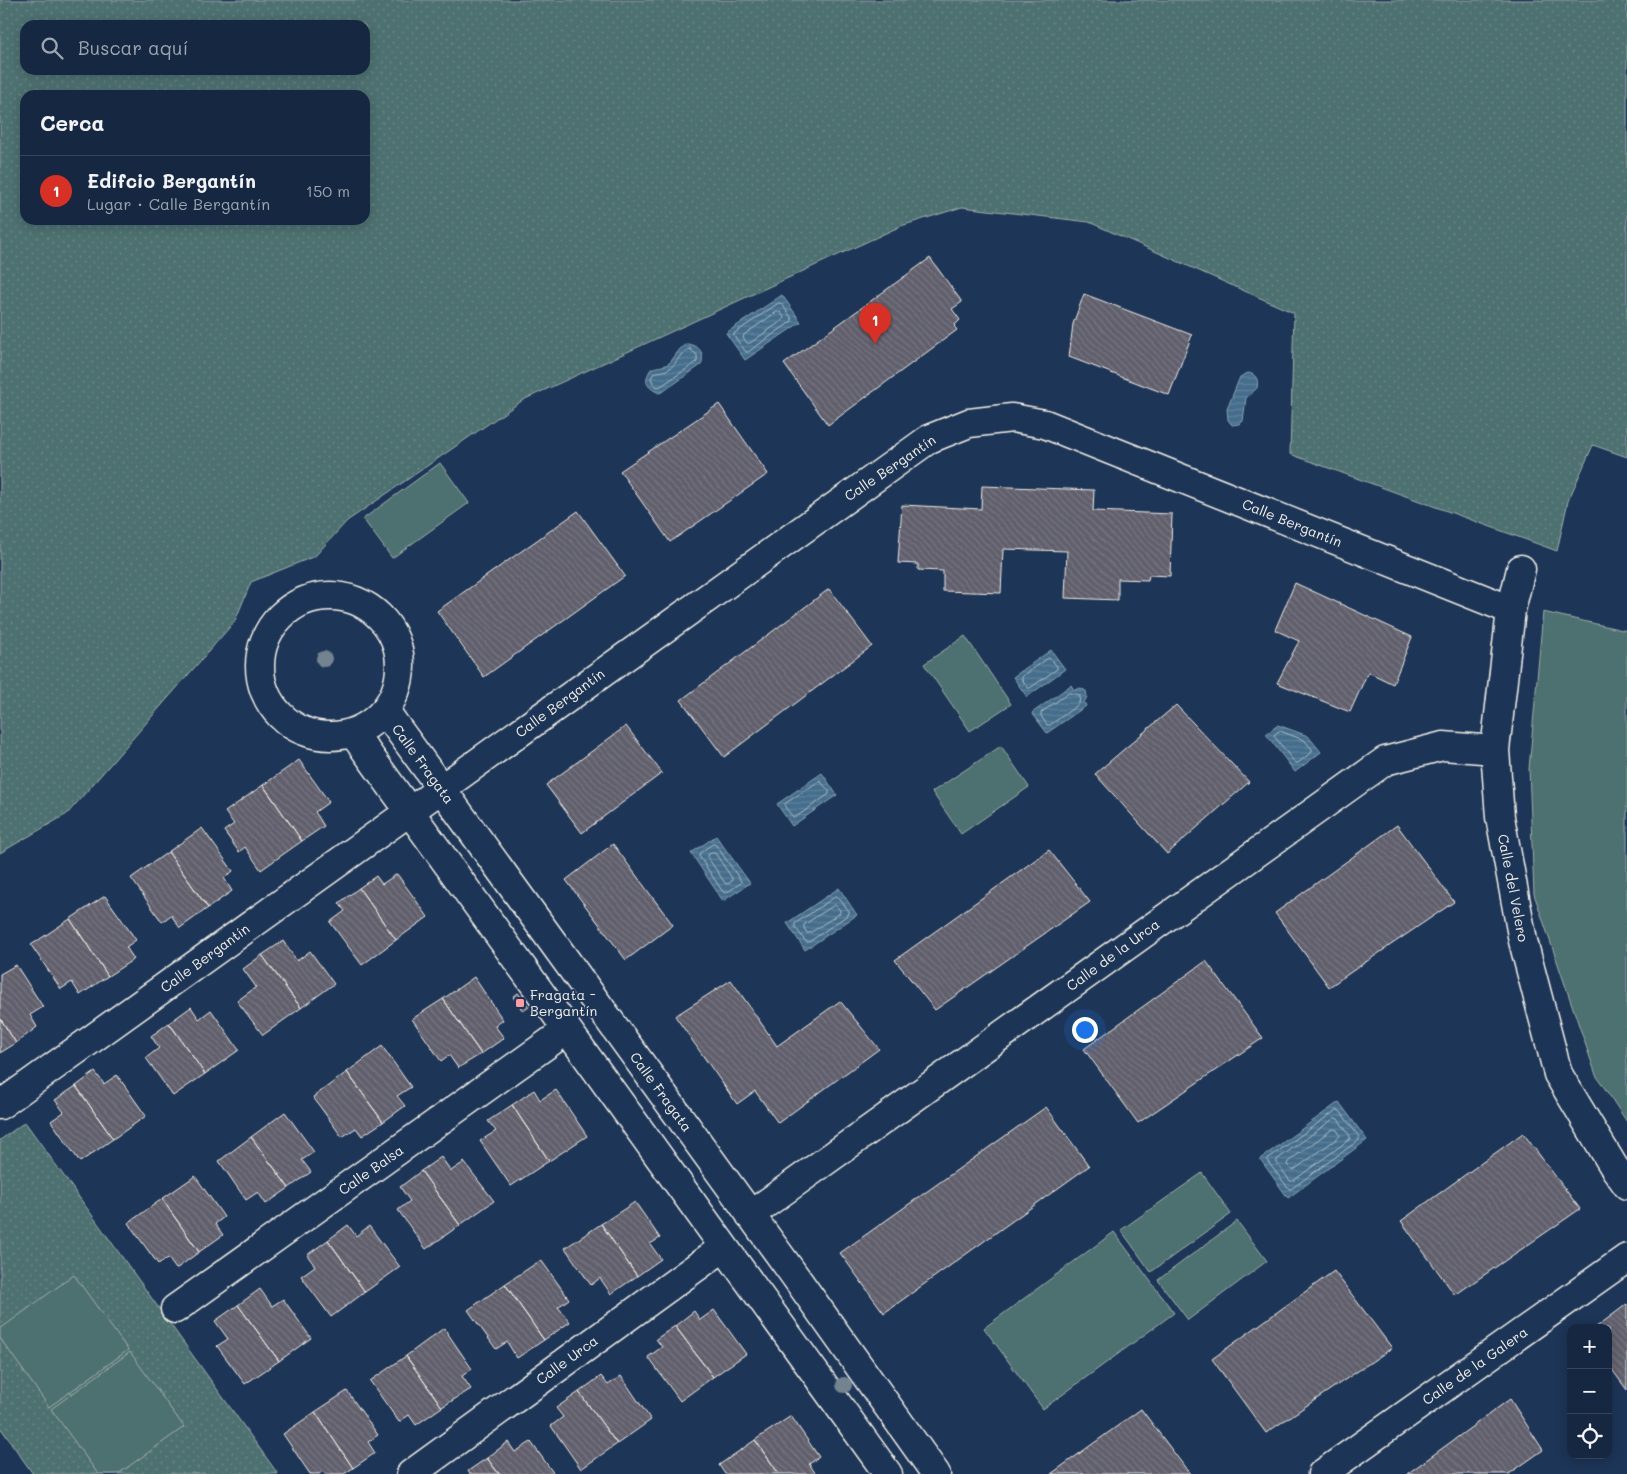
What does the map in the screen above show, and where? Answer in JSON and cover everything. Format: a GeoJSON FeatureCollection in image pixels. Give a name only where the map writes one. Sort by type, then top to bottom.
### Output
{"type":"FeatureCollection","features":[{"type":"Feature","properties":{"kind":"street","name":"Calle Bergantín"},"geometry":{"type":"LineString","coordinates":[[0,1105],[929,439],[969,423],[1012,418],[1045,424],[1511,610]]}},
{"type":"Feature","properties":{"kind":"street","name":"Calle del Velero"},"geometry":{"type":"LineString","coordinates":[[1521,569],[1511,610],[1495,750],[1500,817],[1521,932],[1558,1074],[1614,1167],[1627,1185]]}},
{"type":"Feature","properties":{"kind":"street","name":"Calle Fragata"},"geometry":{"type":"LineString","coordinates":[[322,596],[346,597],[368,606],[386,622],[397,643],[401,666],[396,690],[385,711],[370,724],[353,733],[326,737],[300,730],[278,715],[263,693],[258,666],[263,640],[277,618],[299,602],[322,596]]}},
{"type":"Feature","properties":{"kind":"street","name":"Calle Fragata"},"geometry":{"type":"LineString","coordinates":[[385,711],[936,1474]]}},
{"type":"Feature","properties":{"kind":"street"},"geometry":{"type":"LineString","coordinates":[[353,733],[724,1247],[879,1471]]}},
{"type":"Feature","properties":{"kind":"street","name":"Calle de la Urca"},"geometry":{"type":"LineString","coordinates":[[750,1214],[1384,761],[1443,746],[1495,750]]}},
{"type":"Feature","properties":{"kind":"street","name":"Calle Balsa"},"geometry":{"type":"LineString","coordinates":[[174,1309],[567,1030]]}},
{"type":"Feature","properties":{"kind":"street","name":"Calle Urca"},"geometry":{"type":"LineString","coordinates":[[411,1474],[724,1247]]}},
{"type":"Feature","properties":{"kind":"street","name":"Calle de la Galera"},"geometry":{"type":"LineString","coordinates":[[1322,1474],[1627,1258]]}},
{"type":"Feature","properties":{"kind":"green space"},"geometry":{"type":"Polygon","coordinates":[[[0,0],[1627,0],[1627,457],[1593,445],[1568,501],[1557,551],[1290,454],[1294,313],[1089,222],[962,207],[901,226],[523,400],[347,521],[315,556],[251,582],[235,621],[67,814],[0,853],[0,0]]]}},
{"type":"Feature","properties":{"kind":"green space"},"geometry":{"type":"Polygon","coordinates":[[[440,463],[469,503],[392,558],[363,519],[440,463]]]}},
{"type":"Feature","properties":{"kind":"green space"},"geometry":{"type":"Polygon","coordinates":[[[1543,612],[1627,631],[1627,1122],[1596,1075],[1534,894],[1529,769],[1543,612]]]}},
{"type":"Feature","properties":{"kind":"green space"},"geometry":{"type":"Polygon","coordinates":[[[965,636],[1011,704],[970,731],[924,664],[965,636]]]}},
{"type":"Feature","properties":{"kind":"green space"},"geometry":{"type":"Polygon","coordinates":[[[1001,746],[1029,787],[961,834],[932,792],[1001,746]]]}},
{"type":"Feature","properties":{"kind":"green space"},"geometry":{"type":"Polygon","coordinates":[[[25,1122],[278,1474],[33,1474],[0,1427],[0,1140],[25,1122]]]}},
{"type":"Feature","properties":{"kind":"green space"},"geometry":{"type":"Polygon","coordinates":[[[1202,1173],[1231,1214],[1151,1272],[1121,1230],[1202,1173]]]}},
{"type":"Feature","properties":{"kind":"green space"},"geometry":{"type":"Polygon","coordinates":[[[1237,1221],[1267,1261],[1188,1320],[1158,1280],[1237,1221]]]}},
{"type":"Feature","properties":{"kind":"green space"},"geometry":{"type":"Polygon","coordinates":[[[1114,1232],[1174,1313],[1043,1409],[984,1328],[1114,1232]]]}},
{"type":"Feature","properties":{"kind":"green space"},"geometry":{"type":"Polygon","coordinates":[[[74,1275],[128,1350],[49,1407],[0,1338],[0,1329],[74,1275]]]}},
{"type":"Feature","properties":{"kind":"green space"},"geometry":{"type":"Polygon","coordinates":[[[130,1352],[184,1427],[118,1474],[98,1474],[51,1409],[130,1352]]]}},
{"type":"Feature","properties":{"kind":"water"},"geometry":{"type":"Polygon","coordinates":[[[782,295],[801,322],[745,360],[726,333],[782,295]]]}},
{"type":"Feature","properties":{"kind":"water"},"geometry":{"type":"Polygon","coordinates":[[[686,344],[697,347],[700,350],[702,353],[701,365],[664,391],[659,393],[651,388],[647,383],[647,377],[651,369],[668,364],[686,344]]]}},
{"type":"Feature","properties":{"kind":"water"},"geometry":{"type":"Polygon","coordinates":[[[1248,373],[1256,378],[1258,382],[1257,388],[1246,398],[1243,421],[1240,424],[1232,425],[1228,420],[1227,409],[1240,377],[1248,373]]]}},
{"type":"Feature","properties":{"kind":"water"},"geometry":{"type":"Polygon","coordinates":[[[1051,650],[1065,669],[1027,697],[1013,677],[1051,650]]]}},
{"type":"Feature","properties":{"kind":"water"},"geometry":{"type":"Polygon","coordinates":[[[1071,685],[1074,690],[1080,688],[1086,691],[1087,697],[1084,702],[1086,706],[1047,733],[1032,713],[1071,685]]]}},
{"type":"Feature","properties":{"kind":"water"},"geometry":{"type":"Polygon","coordinates":[[[1278,725],[1308,736],[1321,752],[1295,772],[1266,734],[1278,725]]]}},
{"type":"Feature","properties":{"kind":"water"},"geometry":{"type":"Polygon","coordinates":[[[822,773],[837,795],[792,826],[777,804],[822,773]]]}},
{"type":"Feature","properties":{"kind":"water"},"geometry":{"type":"Polygon","coordinates":[[[716,836],[750,883],[723,901],[691,853],[716,836]]]}},
{"type":"Feature","properties":{"kind":"water"},"geometry":{"type":"Polygon","coordinates":[[[839,888],[857,915],[805,950],[787,923],[839,888]]]}},
{"type":"Feature","properties":{"kind":"water"},"geometry":{"type":"Polygon","coordinates":[[[1339,1102],[1367,1140],[1288,1198],[1260,1159],[1339,1102]]]}},
{"type":"Feature","properties":{"kind":"building"},"geometry":{"type":"Polygon","coordinates":[[[930,258],[962,302],[952,309],[960,320],[954,326],[957,330],[828,425],[784,364],[930,258]]]}},
{"type":"Feature","properties":{"kind":"building"},"geometry":{"type":"Polygon","coordinates":[[[1084,294],[1192,335],[1169,395],[1069,357],[1073,324],[1084,294]]]}},
{"type":"Feature","properties":{"kind":"building"},"geometry":{"type":"Polygon","coordinates":[[[719,404],[768,474],[670,542],[620,471],[719,404]]]}},
{"type":"Feature","properties":{"kind":"building"},"geometry":{"type":"Polygon","coordinates":[[[982,486],[1094,490],[1093,511],[1172,514],[1170,576],[1149,575],[1148,580],[1118,579],[1118,600],[1065,598],[1067,551],[1003,549],[1001,593],[943,591],[943,571],[918,570],[918,564],[898,563],[902,505],[981,509],[982,486]]]}},
{"type":"Feature","properties":{"kind":"building"},"geometry":{"type":"Polygon","coordinates":[[[578,511],[625,576],[484,677],[437,611],[578,511]]]}},
{"type":"Feature","properties":{"kind":"building"},"geometry":{"type":"Polygon","coordinates":[[[1295,583],[1412,637],[1393,684],[1368,672],[1350,712],[1277,683],[1299,641],[1275,630],[1295,583]]]}},
{"type":"Feature","properties":{"kind":"building"},"geometry":{"type":"Polygon","coordinates":[[[829,589],[872,646],[724,757],[681,700],[829,589]]]}},
{"type":"Feature","properties":{"kind":"building"},"geometry":{"type":"Polygon","coordinates":[[[1176,705],[1249,782],[1167,854],[1095,774],[1176,705]]]}},
{"type":"Feature","properties":{"kind":"building"},"geometry":{"type":"Polygon","coordinates":[[[626,726],[662,773],[582,833],[546,785],[626,726]]]}},
{"type":"Feature","properties":{"kind":"building"},"geometry":{"type":"Polygon","coordinates":[[[299,760],[329,802],[315,812],[324,826],[302,841],[263,785],[299,760]]]}},
{"type":"Feature","properties":{"kind":"building"},"geometry":{"type":"Polygon","coordinates":[[[263,785],[302,841],[261,870],[245,847],[239,852],[224,831],[234,824],[225,812],[263,785]]]}},
{"type":"Feature","properties":{"kind":"building"},"geometry":{"type":"Polygon","coordinates":[[[1397,825],[1454,902],[1329,987],[1275,913],[1397,825]]]}},
{"type":"Feature","properties":{"kind":"building"},"geometry":{"type":"Polygon","coordinates":[[[202,828],[233,871],[224,878],[232,891],[208,908],[168,852],[202,828]]]}},
{"type":"Feature","properties":{"kind":"building"},"geometry":{"type":"Polygon","coordinates":[[[613,844],[673,925],[626,960],[566,880],[613,844]]]}},
{"type":"Feature","properties":{"kind":"building"},"geometry":{"type":"Polygon","coordinates":[[[1049,850],[1090,902],[935,1010],[895,960],[1049,850]]]}},
{"type":"Feature","properties":{"kind":"building"},"geometry":{"type":"Polygon","coordinates":[[[168,852],[208,908],[180,928],[171,915],[162,922],[131,878],[168,852]]]}},
{"type":"Feature","properties":{"kind":"building"},"geometry":{"type":"Polygon","coordinates":[[[397,874],[428,917],[396,940],[359,888],[376,876],[382,884],[397,874]]]}},
{"type":"Feature","properties":{"kind":"building"},"geometry":{"type":"Polygon","coordinates":[[[359,888],[396,940],[362,965],[330,922],[345,911],[339,903],[359,888]]]}},
{"type":"Feature","properties":{"kind":"building"},"geometry":{"type":"Polygon","coordinates":[[[105,896],[136,940],[126,947],[134,959],[108,976],[70,919],[105,896]]]}},
{"type":"Feature","properties":{"kind":"building"},"geometry":{"type":"Polygon","coordinates":[[[70,919],[108,976],[80,995],[72,982],[61,989],[31,945],[70,919]]]}},
{"type":"Feature","properties":{"kind":"building"},"geometry":{"type":"Polygon","coordinates":[[[283,941],[297,961],[310,951],[334,984],[301,1008],[262,955],[283,941]]]}},
{"type":"Feature","properties":{"kind":"building"},"geometry":{"type":"Polygon","coordinates":[[[262,955],[301,1008],[263,1035],[237,1001],[256,987],[243,969],[262,955]]]}},
{"type":"Feature","properties":{"kind":"building"},"geometry":{"type":"Polygon","coordinates":[[[1206,961],[1263,1038],[1138,1123],[1084,1049],[1206,961]]]}},
{"type":"Feature","properties":{"kind":"building"},"geometry":{"type":"Polygon","coordinates":[[[16,965],[43,1007],[30,1015],[37,1027],[16,1043],[0,1018],[0,974],[16,965]]]}},
{"type":"Feature","properties":{"kind":"building"},"geometry":{"type":"Polygon","coordinates":[[[474,977],[503,1020],[495,1026],[504,1038],[481,1054],[443,999],[474,977]]]}},
{"type":"Feature","properties":{"kind":"building"},"geometry":{"type":"Polygon","coordinates":[[[731,980],[777,1046],[840,1001],[879,1049],[778,1123],[755,1091],[737,1104],[675,1016],[731,980]]]}},
{"type":"Feature","properties":{"kind":"building"},"geometry":{"type":"Polygon","coordinates":[[[518,993],[529,1007],[523,1011],[513,997],[518,993]]]}},
{"type":"Feature","properties":{"kind":"building"},"geometry":{"type":"Polygon","coordinates":[[[443,999],[481,1054],[458,1068],[449,1055],[441,1061],[412,1019],[443,999]]]}},
{"type":"Feature","properties":{"kind":"building"},"geometry":{"type":"Polygon","coordinates":[[[191,1007],[199,1019],[211,1010],[239,1050],[205,1074],[169,1023],[191,1007]]]}},
{"type":"Feature","properties":{"kind":"building"},"geometry":{"type":"Polygon","coordinates":[[[0,1018],[16,1043],[0,1053],[0,1018]]]}},
{"type":"Feature","properties":{"kind":"building"},"geometry":{"type":"Polygon","coordinates":[[[169,1023],[205,1074],[173,1096],[146,1058],[159,1048],[151,1036],[169,1023]]]}},
{"type":"Feature","properties":{"kind":"building"},"geometry":{"type":"Polygon","coordinates":[[[382,1046],[411,1087],[397,1096],[405,1106],[383,1122],[347,1072],[382,1046]]]}},
{"type":"Feature","properties":{"kind":"building"},"geometry":{"type":"Polygon","coordinates":[[[95,1072],[104,1084],[117,1075],[146,1116],[113,1139],[76,1086],[95,1072]]]}},
{"type":"Feature","properties":{"kind":"building"},"geometry":{"type":"Polygon","coordinates":[[[347,1072],[383,1122],[362,1136],[356,1128],[342,1137],[313,1097],[347,1072]]]}},
{"type":"Feature","properties":{"kind":"building"},"geometry":{"type":"Polygon","coordinates":[[[76,1086],[113,1139],[80,1162],[51,1121],[64,1112],[55,1100],[76,1086]]]}},
{"type":"Feature","properties":{"kind":"building"},"geometry":{"type":"Polygon","coordinates":[[[534,1090],[540,1100],[556,1090],[587,1136],[549,1161],[512,1105],[534,1090]]]}},
{"type":"Feature","properties":{"kind":"building"},"geometry":{"type":"Polygon","coordinates":[[[512,1105],[549,1161],[511,1186],[480,1141],[496,1131],[488,1121],[512,1105]]]}},
{"type":"Feature","properties":{"kind":"building"},"geometry":{"type":"Polygon","coordinates":[[[1046,1107],[1089,1166],[884,1313],[840,1253],[1046,1107]]]}},
{"type":"Feature","properties":{"kind":"building"},"geometry":{"type":"Polygon","coordinates":[[[285,1112],[314,1152],[302,1160],[311,1172],[289,1188],[251,1137],[285,1112]]]}},
{"type":"Feature","properties":{"kind":"building"},"geometry":{"type":"Polygon","coordinates":[[[1523,1133],[1580,1209],[1455,1295],[1401,1221],[1523,1133]]]}},
{"type":"Feature","properties":{"kind":"building"},"geometry":{"type":"Polygon","coordinates":[[[251,1137],[289,1188],[266,1204],[258,1192],[246,1200],[219,1161],[251,1137]]]}},
{"type":"Feature","properties":{"kind":"building"},"geometry":{"type":"Polygon","coordinates":[[[441,1157],[451,1171],[464,1162],[494,1201],[460,1225],[421,1171],[441,1157]]]}},
{"type":"Feature","properties":{"kind":"building"},"geometry":{"type":"Polygon","coordinates":[[[421,1171],[460,1225],[426,1249],[398,1210],[410,1201],[400,1187],[421,1171]]]}},
{"type":"Feature","properties":{"kind":"building"},"geometry":{"type":"Polygon","coordinates":[[[195,1176],[224,1217],[215,1224],[223,1235],[199,1252],[162,1199],[195,1176]]]}},
{"type":"Feature","properties":{"kind":"building"},"geometry":{"type":"Polygon","coordinates":[[[162,1199],[199,1252],[176,1269],[168,1258],[158,1264],[128,1223],[162,1199]]]}},
{"type":"Feature","properties":{"kind":"building"},"geometry":{"type":"Polygon","coordinates":[[[635,1202],[660,1238],[650,1244],[661,1259],[637,1276],[601,1224],[635,1202]]]}},
{"type":"Feature","properties":{"kind":"building"},"geometry":{"type":"Polygon","coordinates":[[[601,1224],[637,1276],[611,1294],[600,1278],[591,1285],[565,1248],[601,1224]]]}},
{"type":"Feature","properties":{"kind":"building"},"geometry":{"type":"Polygon","coordinates":[[[348,1225],[356,1236],[369,1226],[400,1267],[365,1292],[328,1240],[348,1225]]]}},
{"type":"Feature","properties":{"kind":"building"},"geometry":{"type":"Polygon","coordinates":[[[328,1240],[365,1292],[331,1317],[301,1276],[315,1266],[307,1255],[328,1240]]]}},
{"type":"Feature","properties":{"kind":"building"},"geometry":{"type":"Polygon","coordinates":[[[541,1260],[569,1299],[558,1307],[570,1322],[544,1340],[505,1284],[541,1260]]]}},
{"type":"Feature","properties":{"kind":"building"},"geometry":{"type":"Polygon","coordinates":[[[1334,1271],[1392,1348],[1266,1433],[1212,1359],[1334,1271]]]}},
{"type":"Feature","properties":{"kind":"building"},"geometry":{"type":"Polygon","coordinates":[[[505,1284],[544,1340],[517,1358],[507,1342],[496,1349],[468,1310],[505,1284]]]}},
{"type":"Feature","properties":{"kind":"building"},"geometry":{"type":"Polygon","coordinates":[[[260,1289],[272,1306],[283,1299],[311,1338],[279,1361],[238,1305],[260,1289]]]}},
{"type":"Feature","properties":{"kind":"building"},"geometry":{"type":"Polygon","coordinates":[[[1627,1304],[1627,1390],[1612,1369],[1612,1324],[1600,1324],[1627,1304]]]}},
{"type":"Feature","properties":{"kind":"building"},"geometry":{"type":"Polygon","coordinates":[[[238,1305],[279,1361],[245,1384],[217,1346],[228,1339],[215,1321],[238,1305]]]}},
{"type":"Feature","properties":{"kind":"building"},"geometry":{"type":"Polygon","coordinates":[[[714,1310],[746,1354],[713,1377],[675,1326],[694,1311],[700,1320],[714,1310]]]}},
{"type":"Feature","properties":{"kind":"building"},"geometry":{"type":"Polygon","coordinates":[[[675,1326],[713,1377],[680,1401],[648,1357],[662,1347],[656,1339],[675,1326]]]}},
{"type":"Feature","properties":{"kind":"building"},"geometry":{"type":"Polygon","coordinates":[[[444,1328],[472,1369],[462,1376],[471,1389],[442,1407],[406,1356],[444,1328]]]}},
{"type":"Feature","properties":{"kind":"building"},"geometry":{"type":"Polygon","coordinates":[[[406,1356],[442,1407],[416,1425],[409,1415],[399,1422],[370,1381],[406,1356]]]}},
{"type":"Feature","properties":{"kind":"building"},"geometry":{"type":"Polygon","coordinates":[[[601,1376],[608,1385],[621,1376],[651,1420],[617,1444],[579,1392],[601,1376]]]}},
{"type":"Feature","properties":{"kind":"building"},"geometry":{"type":"Polygon","coordinates":[[[347,1391],[378,1435],[368,1442],[375,1453],[353,1468],[315,1412],[347,1391]]]}},
{"type":"Feature","properties":{"kind":"building"},"geometry":{"type":"Polygon","coordinates":[[[579,1392],[617,1444],[581,1469],[551,1426],[563,1417],[556,1408],[579,1392]]]}},
{"type":"Feature","properties":{"kind":"building"},"geometry":{"type":"Polygon","coordinates":[[[1510,1399],[1543,1450],[1509,1474],[1407,1474],[1510,1399]]]}},
{"type":"Feature","properties":{"kind":"building"},"geometry":{"type":"Polygon","coordinates":[[[1141,1409],[1190,1474],[1051,1474],[1141,1409]]]}},
{"type":"Feature","properties":{"kind":"building"},"geometry":{"type":"Polygon","coordinates":[[[315,1412],[353,1468],[344,1474],[325,1474],[323,1471],[319,1474],[310,1474],[283,1434],[315,1412]]]}},
{"type":"Feature","properties":{"kind":"building"},"geometry":{"type":"Polygon","coordinates":[[[791,1416],[819,1457],[809,1464],[816,1474],[779,1474],[755,1440],[791,1416]]]}},
{"type":"Feature","properties":{"kind":"building"},"geometry":{"type":"Polygon","coordinates":[[[755,1440],[779,1474],[725,1474],[719,1465],[755,1440]]]}},
{"type":"Feature","properties":{"kind":"building"},"geometry":{"type":"Polygon","coordinates":[[[508,1442],[515,1452],[531,1442],[554,1474],[499,1474],[487,1458],[508,1442]]]}},
{"type":"Feature","properties":{"kind":"building"},"geometry":{"type":"Polygon","coordinates":[[[487,1458],[499,1474],[470,1474],[468,1471],[487,1458]]]}},
{"type":"Feature","properties":{"kind":"place","name":"Edifcio Bergantín"},"geometry":{"type":"Point","coordinates":[875,344]}},
{"type":"Feature","properties":{"kind":"place","name":"Fragata - Bergantín"},"geometry":{"type":"Point","coordinates":[520,1003]}}]}
